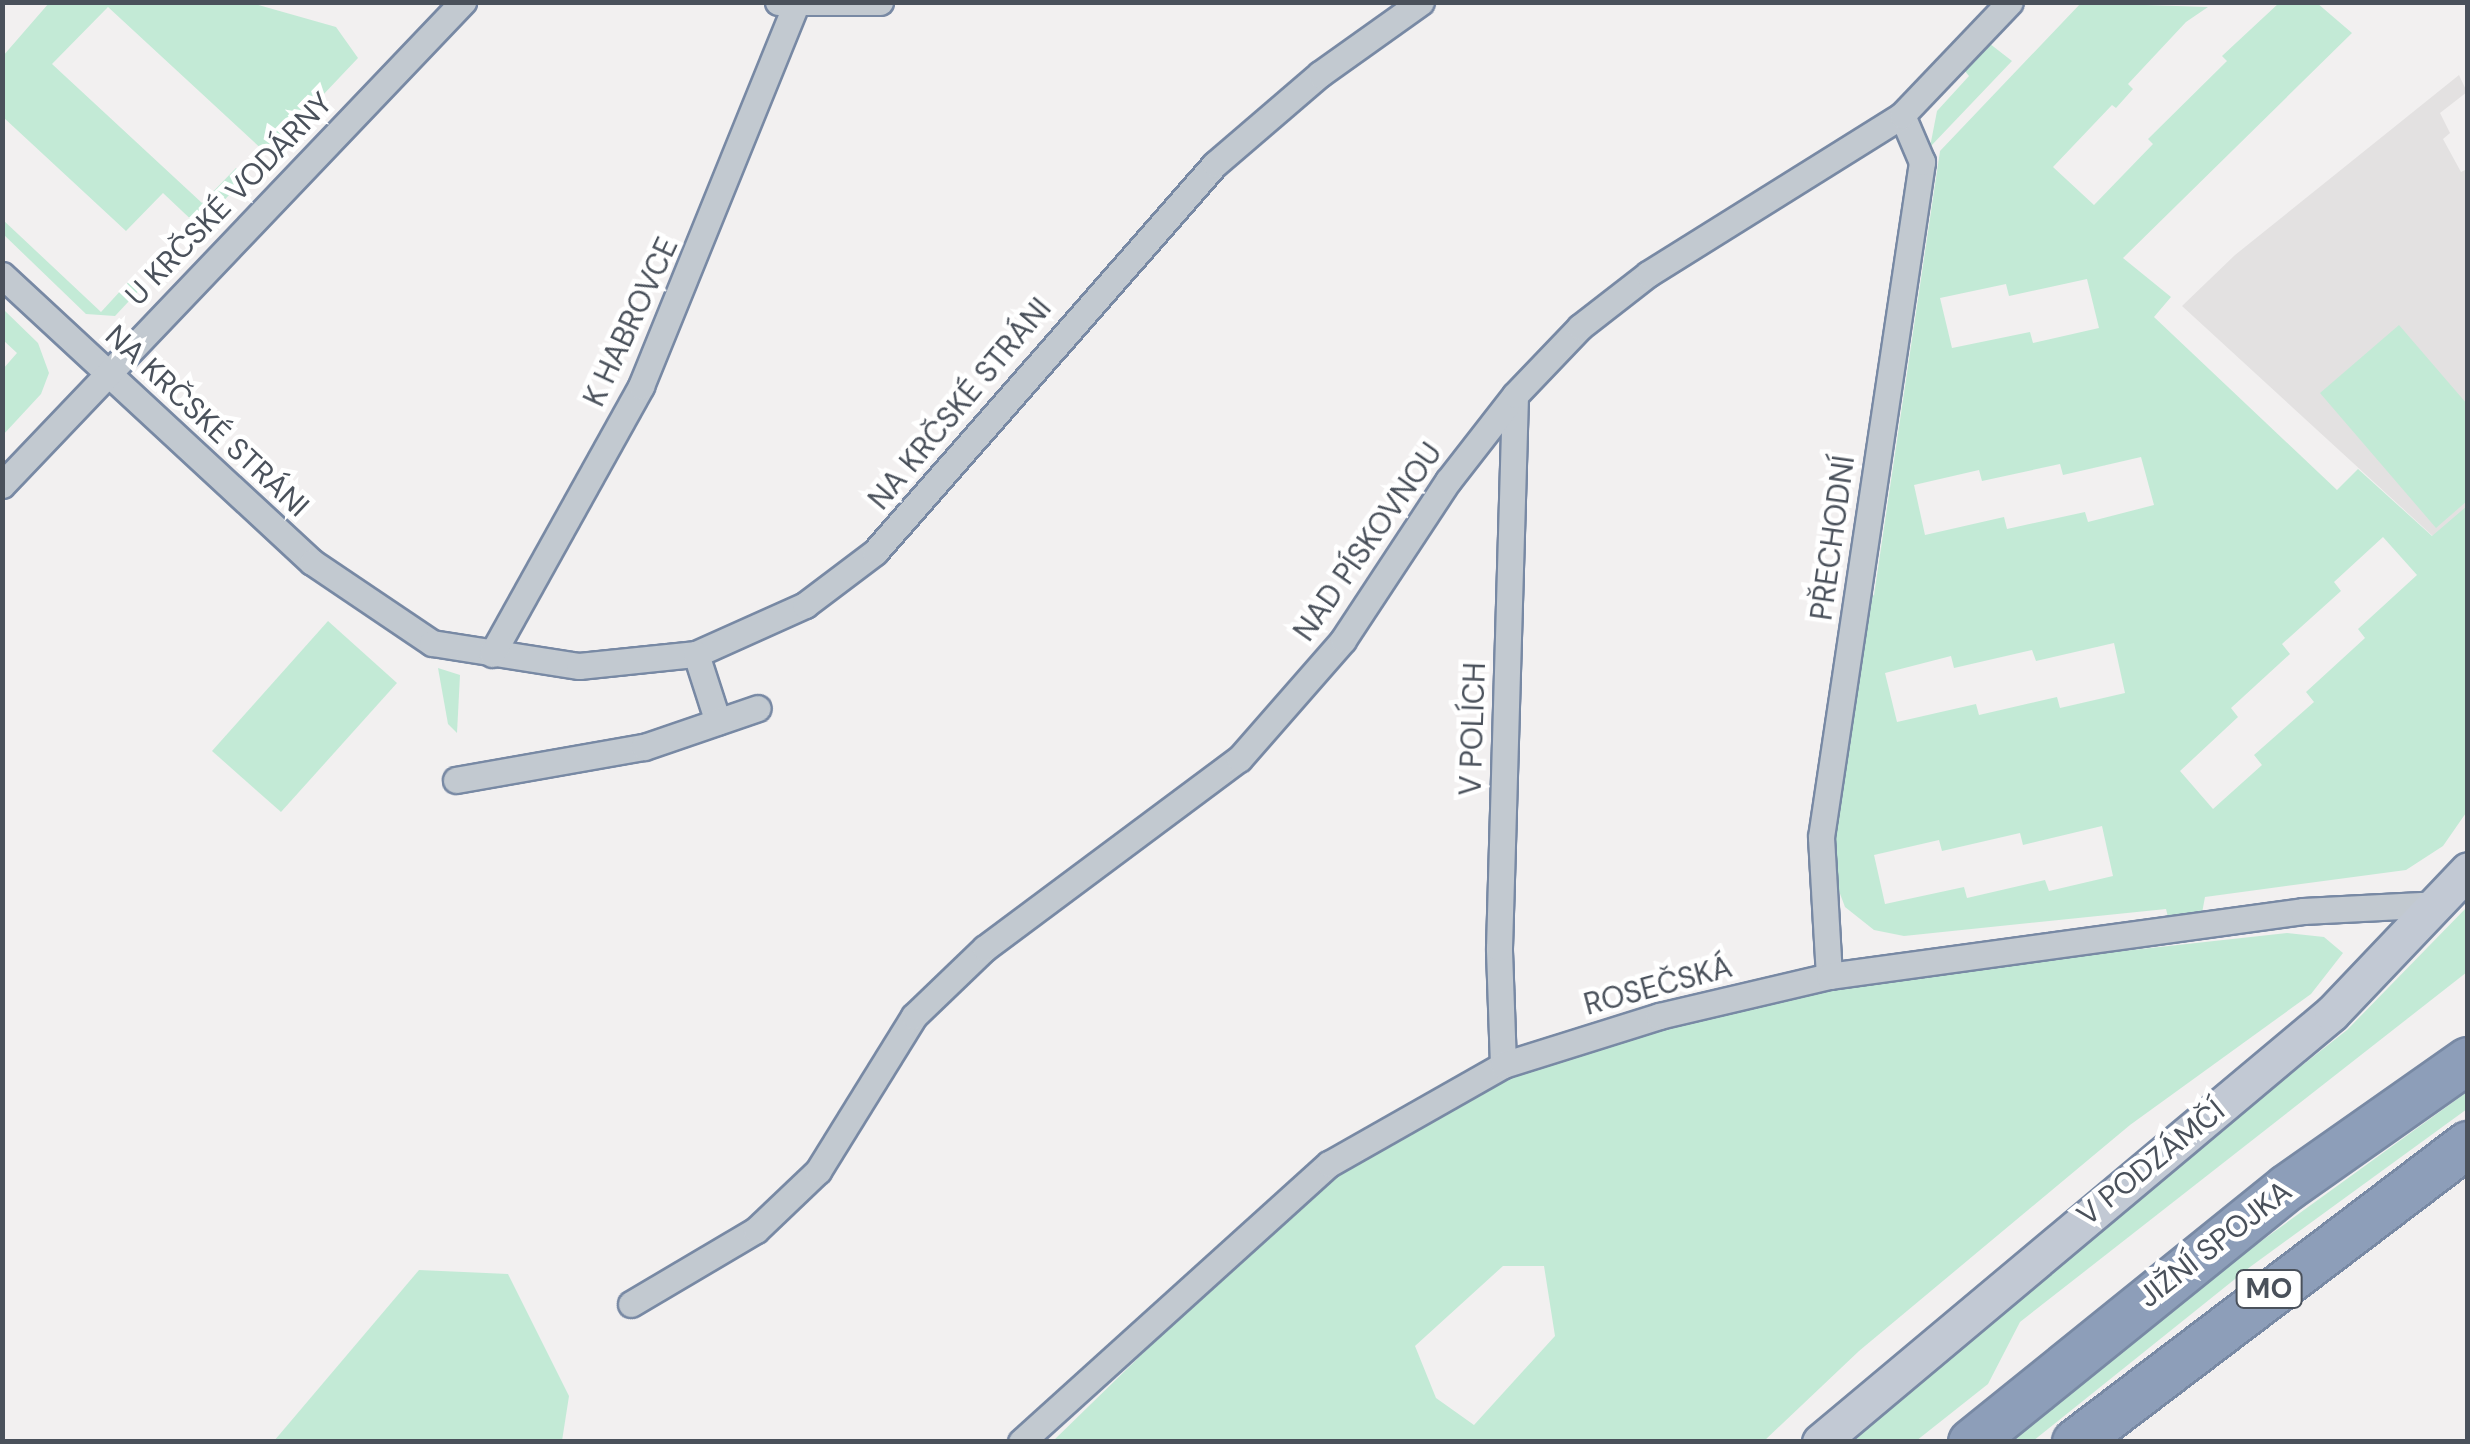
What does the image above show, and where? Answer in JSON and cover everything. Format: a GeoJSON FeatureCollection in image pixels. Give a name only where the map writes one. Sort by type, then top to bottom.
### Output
{"type":"FeatureCollection","features":[{"type":"Feature","properties":{"kind":"highway","name":"JIŽNÍ SPOJKA"},"geometry":{"type":"LineString","coordinates":[[1972,1442],[2288,1187],[2468,1060]]}},
{"type":"Feature","properties":{"kind":"highway","name":"MO"},"geometry":{"type":"LineString","coordinates":[[2076,1442],[2468,1144]]}},
{"type":"Feature","properties":{"kind":"street","name":"U KRČSKÉ VODÁRNY"},"geometry":{"type":"LineString","coordinates":[[2,485],[463,2]]}},
{"type":"Feature","properties":{"kind":"street"},"geometry":{"type":"LineString","coordinates":[[790,4],[880,2]]}},
{"type":"Feature","properties":{"kind":"street","name":"NA KRČSKÉ STRÁNI"},"geometry":{"type":"LineString","coordinates":[[2,275],[312,562],[381,615],[432,643],[579,666],[696,654],[805,605],[875,552],[1215,164],[1320,74],[1421,2]]}},
{"type":"Feature","properties":{"kind":"street","name":"NAD PÍSKOVNOU"},"geometry":{"type":"LineString","coordinates":[[630,1304],[756,1230],[818,1171],[914,1016],[985,948],[1239,759],[1343,640],[1448,482],[1515,395],[1580,327],[1648,274],[1902,115],[2010,2]]}},
{"type":"Feature","properties":{"kind":"street","name":"K HABROVCE"},"geometry":{"type":"LineString","coordinates":[[492,654],[641,386],[790,4]]}},
{"type":"Feature","properties":{"kind":"street","name":"PŘECHODNÍ"},"geometry":{"type":"LineString","coordinates":[[1830,976],[1821,837],[1922,162],[1902,115]]}},
{"type":"Feature","properties":{"kind":"street","name":"V POLÍCH"},"geometry":{"type":"LineString","coordinates":[[1503,1065],[1499,948],[1515,395]]}},
{"type":"Feature","properties":{"kind":"street"},"geometry":{"type":"LineString","coordinates":[[696,654],[718,722]]}},
{"type":"Feature","properties":{"kind":"street"},"geometry":{"type":"LineString","coordinates":[[456,780],[644,747],[758,708]]}},
{"type":"Feature","properties":{"kind":"street","name":"V PODZÁMČÍ"},"geometry":{"type":"LineString","coordinates":[[1820,1442],[2332,1013],[2442,904],[2468,870]]}},
{"type":"Feature","properties":{"kind":"street","name":"ROSEČSKÁ"},"geometry":{"type":"LineString","coordinates":[[1021,1442],[1328,1164],[1503,1065],[1659,1016],[1830,976],[2303,911],[2442,904]]}},
{"type":"Feature","properties":{"kind":"shaded area"},"geometry":{"type":"Polygon","coordinates":[[[2459,75],[2467,92],[2440,113],[2450,133],[2443,139],[2461,172],[2467,169],[2467,550],[2448,550],[2182,306],[2235,255],[2459,75]]]}},
{"type":"Feature","properties":{"kind":"green space"},"geometry":{"type":"Polygon","coordinates":[[[49,3],[251,3],[336,27],[358,58],[267,154],[108,7],[52,64],[202,203],[236,168],[246,177],[199,227],[163,193],[126,231],[3,117],[3,56],[49,3]]]}},
{"type":"Feature","properties":{"kind":"green space"},"geometry":{"type":"Polygon","coordinates":[[[2081,3],[2208,7],[2186,22],[2128,84],[2133,89],[2116,108],[2112,105],[2053,167],[2094,205],[2153,144],[2148,139],[2227,61],[2222,56],[2279,3],[2317,3],[2352,33],[2123,258],[2171,297],[2154,317],[2337,490],[2358,469],[2432,536],[2467,506],[2468,810],[2443,846],[2406,870],[2205,897],[2202,913],[2168,917],[2166,909],[1904,936],[1874,930],[1845,907],[1833,875],[1836,817],[1865,601],[1874,595],[1940,151],[2081,3]],[[2087,279],[2009,296],[2006,284],[1940,298],[1952,348],[2030,332],[2033,343],[2099,328],[2087,279]],[[2141,457],[2063,475],[2060,464],[1982,481],[1979,470],[1914,485],[1925,535],[2004,517],[2007,529],[2085,512],[2088,522],[2154,505],[2141,457]],[[2383,537],[2334,582],[2341,591],[2282,644],[2290,654],[2231,708],[2238,717],[2180,771],[2213,809],[2262,765],[2254,755],[2314,702],[2306,692],[2365,638],[2358,629],[2417,575],[2383,537]],[[2114,643],[2036,661],[2032,650],[1954,668],[1951,656],[1885,673],[1897,722],[1976,704],[1979,715],[2057,697],[2060,708],[2125,693],[2114,643]],[[2102,826],[2023,845],[2020,833],[1942,851],[1939,840],[1874,855],[1885,904],[1964,887],[1967,898],[2045,880],[2049,891],[2113,876],[2102,826]]]}},
{"type":"Feature","properties":{"kind":"green space"},"geometry":{"type":"Polygon","coordinates":[[[1985,40],[2012,61],[1930,147],[1937,111],[1969,76],[1960,65],[1985,40]]]}},
{"type":"Feature","properties":{"kind":"green space"},"geometry":{"type":"Polygon","coordinates":[[[2,219],[101,312],[135,275],[145,284],[115,316],[86,314],[3,234],[2,219]]]}},
{"type":"Feature","properties":{"kind":"green space"},"geometry":{"type":"Polygon","coordinates":[[[3,309],[38,343],[49,373],[41,394],[3,435],[3,369],[17,353],[3,340],[3,309]]]}},
{"type":"Feature","properties":{"kind":"green space"},"geometry":{"type":"Polygon","coordinates":[[[2399,325],[2467,404],[2467,501],[2436,528],[2320,393],[2399,325]]]}},
{"type":"Feature","properties":{"kind":"green space"},"geometry":{"type":"Polygon","coordinates":[[[328,621],[397,683],[281,812],[212,751],[328,621]]]}},
{"type":"Feature","properties":{"kind":"green space"},"geometry":{"type":"Polygon","coordinates":[[[438,668],[460,675],[457,733],[448,724],[438,668]]]}},
{"type":"Feature","properties":{"kind":"green space"},"geometry":{"type":"Polygon","coordinates":[[[2467,907],[2467,972],[2020,1322],[1988,1384],[1916,1441],[1839,1442],[2086,1235],[2347,1030],[2467,907]]]}},
{"type":"Feature","properties":{"kind":"green space"},"geometry":{"type":"Polygon","coordinates":[[[2287,933],[2324,937],[2343,953],[2311,994],[2130,1125],[1859,1351],[1764,1441],[1052,1442],[1326,1175],[1515,1074],[1663,1023],[1831,983],[2287,933]],[[1503,1266],[1415,1346],[1436,1398],[1474,1425],[1555,1336],[1544,1266],[1503,1266]]]}},
{"type":"Feature","properties":{"kind":"green space"},"geometry":{"type":"Polygon","coordinates":[[[2467,1092],[2467,1109],[2250,1267],[2033,1441],[2011,1441],[2242,1255],[2467,1092]]]}},
{"type":"Feature","properties":{"kind":"green space"},"geometry":{"type":"Polygon","coordinates":[[[419,1270],[508,1274],[569,1396],[562,1441],[274,1441],[419,1270]]]}}]}
